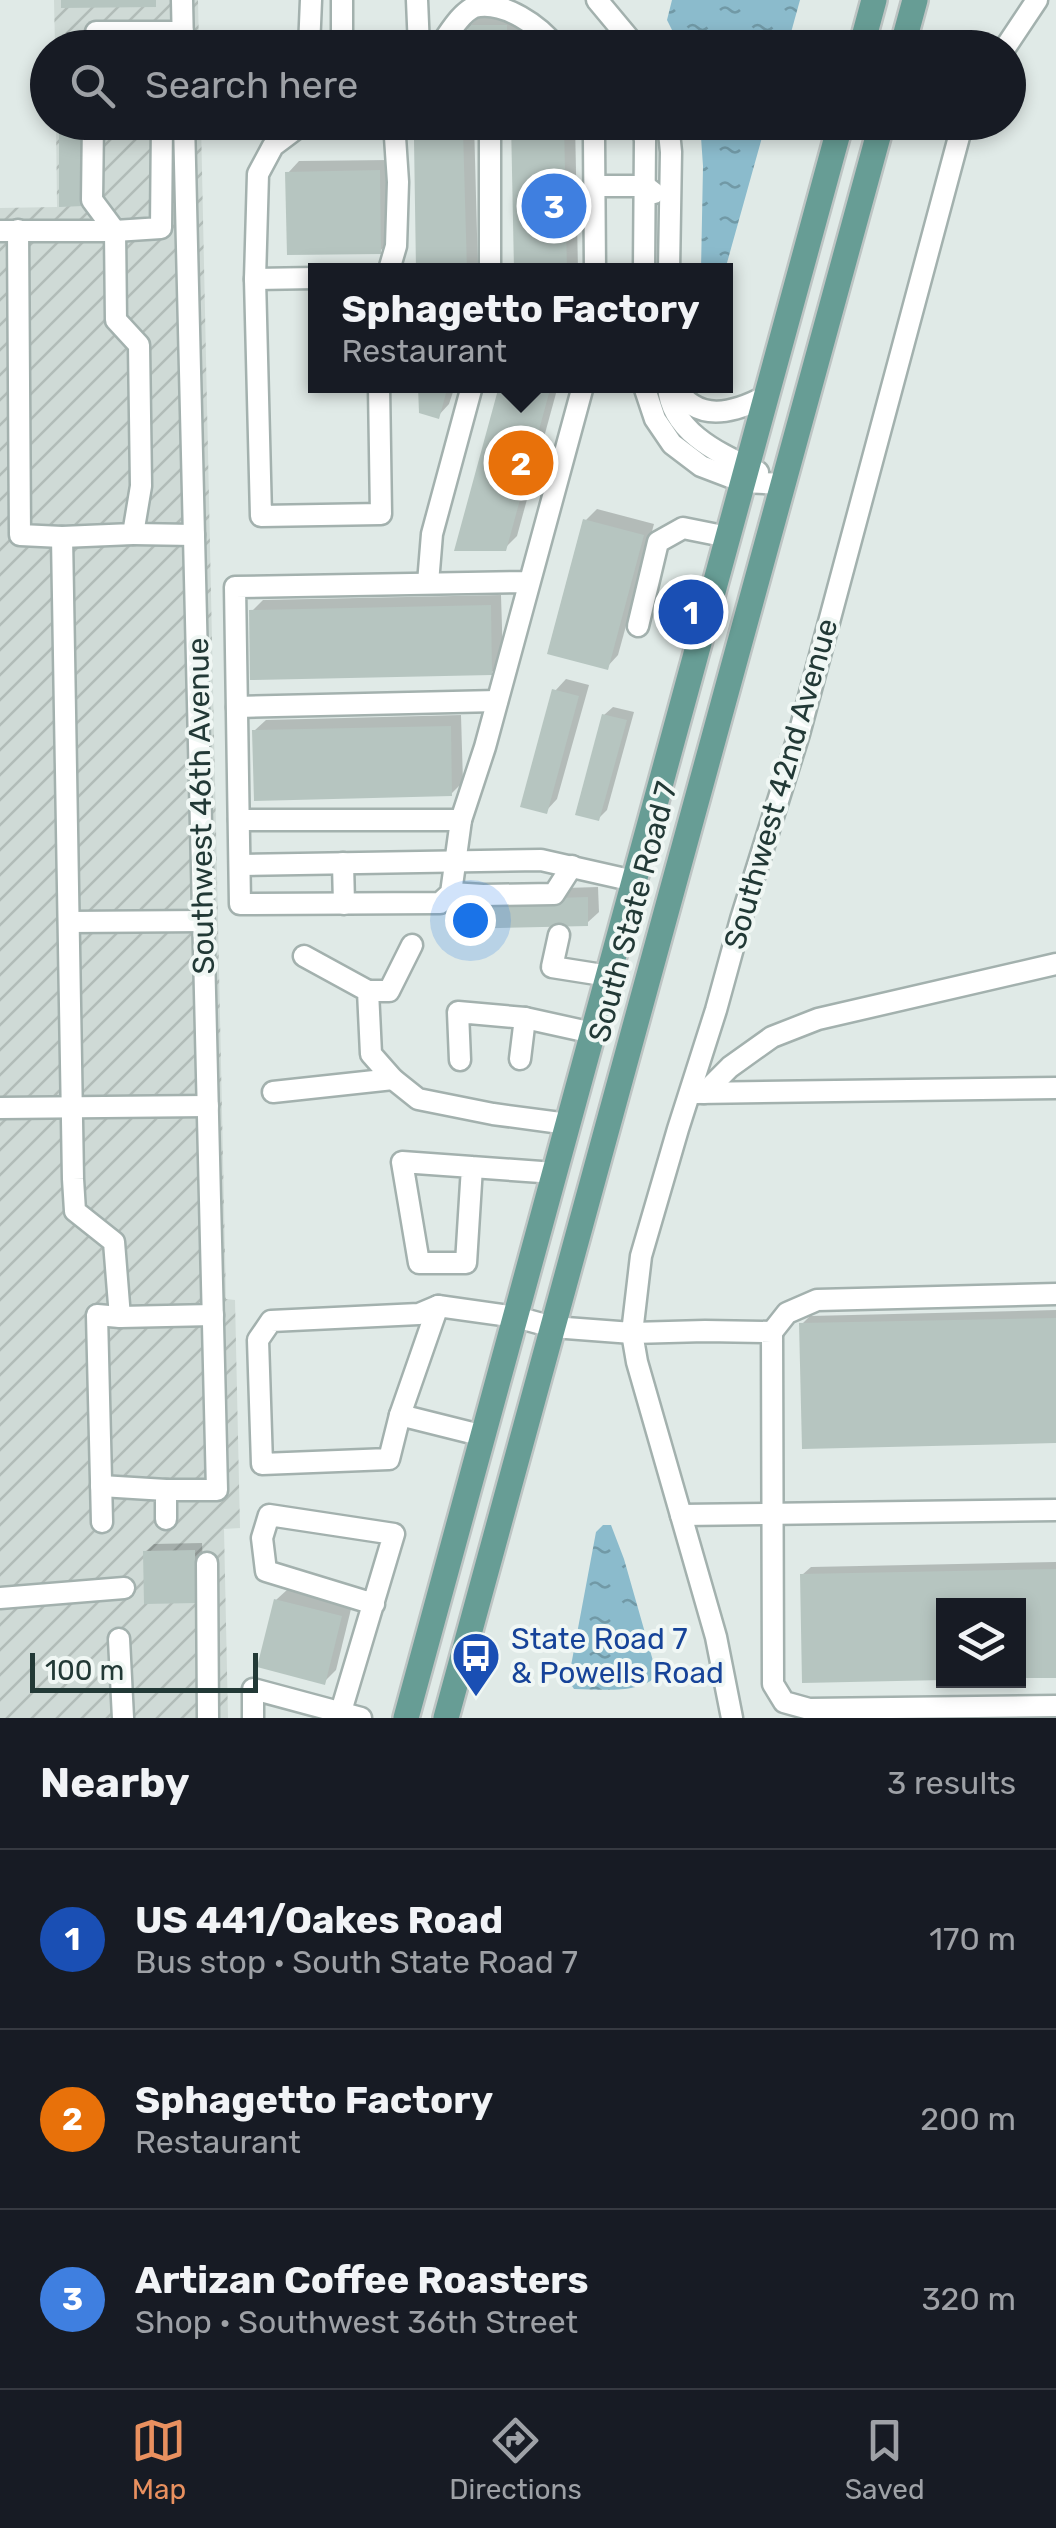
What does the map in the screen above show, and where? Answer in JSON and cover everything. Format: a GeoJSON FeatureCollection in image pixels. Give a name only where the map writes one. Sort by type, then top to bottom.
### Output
{"type":"FeatureCollection","features":[{"type":"Feature","properties":{"kind":"main road"},"geometry":{"type":"LineString","coordinates":[[866,30],[874,0]]}},
{"type":"Feature","properties":{"kind":"main road"},"geometry":{"type":"LineString","coordinates":[[907,30],[915,0]]}},
{"type":"Feature","properties":{"kind":"main road","name":"South State Road 7"},"geometry":{"type":"LineString","coordinates":[[406,1718],[836,140]]}},
{"type":"Feature","properties":{"kind":"main road","name":"South State Road 7"},"geometry":{"type":"LineString","coordinates":[[446,1718],[877,140]]}},
{"type":"Feature","properties":{"kind":"main road"},"geometry":{"type":"LineString","coordinates":[[634,881],[651,904],[657,947]]}},
{"type":"Feature","properties":{"kind":"street"},"geometry":{"type":"LineString","coordinates":[[182,0],[183,30]]}},
{"type":"Feature","properties":{"kind":"street"},"geometry":{"type":"LineString","coordinates":[[310,30],[311,0]]}},
{"type":"Feature","properties":{"kind":"street"},"geometry":{"type":"LineString","coordinates":[[342,0],[342,30]]}},
{"type":"Feature","properties":{"kind":"street"},"geometry":{"type":"LineString","coordinates":[[597,0],[619,30]]}},
{"type":"Feature","properties":{"kind":"street"},"geometry":{"type":"LineString","coordinates":[[1016,30],[1037,0]]}},
{"type":"Feature","properties":{"kind":"street"},"geometry":{"type":"LineString","coordinates":[[455,30],[472,8],[486,3],[525,16],[539,30]]}},
{"type":"Feature","properties":{"kind":"street"},"geometry":{"type":"LineString","coordinates":[[417,8],[431,30]]}},
{"type":"Feature","properties":{"kind":"street"},"geometry":{"type":"LineString","coordinates":[[94,140],[92,200],[115,231],[116,320],[140,344],[141,486],[133,534]]}},
{"type":"Feature","properties":{"kind":"street"},"geometry":{"type":"LineString","coordinates":[[161,228],[162,140]]}},
{"type":"Feature","properties":{"kind":"street","name":"Southwest 46th Avenue"},"geometry":{"type":"LineString","coordinates":[[166,1490],[217,1490],[185,140]]}},
{"type":"Feature","properties":{"kind":"street"},"geometry":{"type":"LineString","coordinates":[[281,140],[273,146],[258,174],[255,279],[261,516],[381,514],[379,393]]}},
{"type":"Feature","properties":{"kind":"street"},"geometry":{"type":"LineString","coordinates":[[390,263],[396,246],[395,140]]}},
{"type":"Feature","properties":{"kind":"street"},"geometry":{"type":"LineString","coordinates":[[490,140],[490,263]]}},
{"type":"Feature","properties":{"kind":"street"},"geometry":{"type":"LineString","coordinates":[[594,140],[595,263]]}},
{"type":"Feature","properties":{"kind":"street"},"geometry":{"type":"LineString","coordinates":[[644,263],[645,140]]}},
{"type":"Feature","properties":{"kind":"street"},"geometry":{"type":"LineString","coordinates":[[669,140],[669,263]]}},
{"type":"Feature","properties":{"kind":"street","name":"Southwest 42nd Avenue"},"geometry":{"type":"LineString","coordinates":[[732,1718],[716,1636],[637,1362],[632,1333],[642,1256],[697,1093],[958,140]]}},
{"type":"Feature","properties":{"kind":"street"},"geometry":{"type":"LineString","coordinates":[[595,186],[645,186],[655,193],[670,220]]}},
{"type":"Feature","properties":{"kind":"street"},"geometry":{"type":"LineString","coordinates":[[187,228],[9,231],[10,535],[194,535]]}},
{"type":"Feature","properties":{"kind":"street"},"geometry":{"type":"LineString","coordinates":[[255,279],[308,278]]}},
{"type":"Feature","properties":{"kind":"street"},"geometry":{"type":"LineString","coordinates":[[428,584],[432,534],[470,393]]}},
{"type":"Feature","properties":{"kind":"street"},"geometry":{"type":"LineString","coordinates":[[529,582],[234,587],[240,904],[440,903],[452,892],[461,820],[497,701],[581,393]]}},
{"type":"Feature","properties":{"kind":"street"},"geometry":{"type":"LineString","coordinates":[[646,393],[655,419],[672,444],[701,466],[783,484]]}},
{"type":"Feature","properties":{"kind":"street"},"geometry":{"type":"LineString","coordinates":[[672,393],[673,408],[698,438],[745,474]]}},
{"type":"Feature","properties":{"kind":"street"},"geometry":{"type":"LineString","coordinates":[[679,393],[701,410],[714,412],[728,412],[766,396]]}},
{"type":"Feature","properties":{"kind":"street"},"geometry":{"type":"LineString","coordinates":[[638,626],[658,542],[683,528],[728,538]]}},
{"type":"Feature","properties":{"kind":"street"},"geometry":{"type":"LineString","coordinates":[[62,537],[75,1211],[114,1242],[120,1317]]}},
{"type":"Feature","properties":{"kind":"street"},"geometry":{"type":"LineString","coordinates":[[237,707],[497,701]]}},
{"type":"Feature","properties":{"kind":"street"},"geometry":{"type":"LineString","coordinates":[[239,820],[461,820]]}},
{"type":"Feature","properties":{"kind":"street"},"geometry":{"type":"LineString","coordinates":[[240,865],[541,860],[634,881]]}},
{"type":"Feature","properties":{"kind":"street"},"geometry":{"type":"LineString","coordinates":[[343,863],[344,904]]}},
{"type":"Feature","properties":{"kind":"street"},"geometry":{"type":"LineString","coordinates":[[452,892],[554,894],[572,866]]}},
{"type":"Feature","properties":{"kind":"street"},"geometry":{"type":"LineString","coordinates":[[69,922],[204,921]]}},
{"type":"Feature","properties":{"kind":"street"},"geometry":{"type":"LineString","coordinates":[[559,935],[552,967],[608,976]]}},
{"type":"Feature","properties":{"kind":"street"},"geometry":{"type":"LineString","coordinates":[[304,956],[368,991],[389,990],[412,944]]}},
{"type":"Feature","properties":{"kind":"street"},"geometry":{"type":"LineString","coordinates":[[697,1093],[772,1037],[818,1019],[1056,964]]}},
{"type":"Feature","properties":{"kind":"street"},"geometry":{"type":"LineString","coordinates":[[368,991],[371,1054],[418,1099],[568,1124]]}},
{"type":"Feature","properties":{"kind":"street"},"geometry":{"type":"LineString","coordinates":[[460,1060],[458,1012],[525,1018],[593,1033]]}},
{"type":"Feature","properties":{"kind":"street"},"geometry":{"type":"LineString","coordinates":[[520,1059],[525,1018]]}},
{"type":"Feature","properties":{"kind":"street"},"geometry":{"type":"LineString","coordinates":[[273,1092],[393,1079]]}},
{"type":"Feature","properties":{"kind":"street"},"geometry":{"type":"LineString","coordinates":[[697,1093],[1056,1088]]}},
{"type":"Feature","properties":{"kind":"street"},"geometry":{"type":"LineString","coordinates":[[0,1108],[208,1106]]}},
{"type":"Feature","properties":{"kind":"street"},"geometry":{"type":"LineString","coordinates":[[472,1167],[466,1263],[419,1263],[402,1162],[472,1167],[555,1174]]}},
{"type":"Feature","properties":{"kind":"street"},"geometry":{"type":"LineString","coordinates":[[1056,1294],[817,1300],[787,1313],[772,1332],[773,1684],[784,1702],[809,1709],[1056,1706]]}},
{"type":"Feature","properties":{"kind":"street"},"geometry":{"type":"LineString","coordinates":[[438,1306],[389,1459],[262,1464],[258,1340],[271,1321],[419,1314],[438,1306],[516,1317],[553,1327],[632,1333],[772,1332]]}},
{"type":"Feature","properties":{"kind":"street"},"geometry":{"type":"LineString","coordinates":[[102,1522],[96,1315],[213,1315]]}},
{"type":"Feature","properties":{"kind":"street"},"geometry":{"type":"LineString","coordinates":[[400,1415],[484,1436]]}},
{"type":"Feature","properties":{"kind":"street"},"geometry":{"type":"LineString","coordinates":[[100,1486],[166,1490],[166,1519]]}},
{"type":"Feature","properties":{"kind":"street"},"geometry":{"type":"LineString","coordinates":[[681,1514],[1056,1510]]}},
{"type":"Feature","properties":{"kind":"street"},"geometry":{"type":"LineString","coordinates":[[339,1715],[374,1604],[394,1534],[269,1514],[262,1538],[266,1571],[374,1604]]}},
{"type":"Feature","properties":{"kind":"street"},"geometry":{"type":"LineString","coordinates":[[207,1563],[208,1718]]}},
{"type":"Feature","properties":{"kind":"street"},"geometry":{"type":"LineString","coordinates":[[0,1598],[124,1588]]}},
{"type":"Feature","properties":{"kind":"street"},"geometry":{"type":"LineString","coordinates":[[119,1638],[123,1718]]}},
{"type":"Feature","properties":{"kind":"street"},"geometry":{"type":"LineString","coordinates":[[253,1718],[253,1689],[361,1718]]}},
{"type":"Feature","properties":{"kind":"shaded area"},"geometry":{"type":"Polygon","coordinates":[[[54,0],[198,0],[199,30],[55,30],[54,0]]]}},
{"type":"Feature","properties":{"kind":"shaded area"},"geometry":{"type":"Polygon","coordinates":[[[56,140],[201,140],[226,1299],[235,1300],[240,1528],[224,1529],[228,1718],[0,1718],[0,208],[57,207],[56,140]]]}},
{"type":"Feature","properties":{"kind":"water"},"geometry":{"type":"Polygon","coordinates":[[[672,0],[800,0],[792,30],[672,30],[667,20],[672,0]]]}},
{"type":"Feature","properties":{"kind":"water"},"geometry":{"type":"Polygon","coordinates":[[[701,140],[761,140],[727,263],[701,263],[701,140]]]}},
{"type":"Feature","properties":{"kind":"water"},"geometry":{"type":"Polygon","coordinates":[[[603,1525],[611,1525],[624,1559],[657,1675],[630,1688],[574,1689],[570,1671],[596,1532],[603,1525]]]}},
{"type":"Feature","properties":{"kind":"building"},"geometry":{"type":"Polygon","coordinates":[[[61,0],[156,0],[156,7],[61,8],[61,0]]]}},
{"type":"Feature","properties":{"kind":"building"},"geometry":{"type":"Polygon","coordinates":[[[467,25],[507,25],[507,30],[467,30],[467,25]]]}},
{"type":"Feature","properties":{"kind":"building"},"geometry":{"type":"Polygon","coordinates":[[[59,140],[82,140],[83,206],[59,207],[59,140]]]}},
{"type":"Feature","properties":{"kind":"building"},"geometry":{"type":"Polygon","coordinates":[[[414,140],[463,140],[467,263],[416,263],[414,140]]]}},
{"type":"Feature","properties":{"kind":"building"},"geometry":{"type":"Polygon","coordinates":[[[511,140],[564,140],[567,263],[514,263],[511,140]]]}},
{"type":"Feature","properties":{"kind":"building"},"geometry":{"type":"Polygon","coordinates":[[[380,170],[381,254],[287,255],[285,172],[380,170]]]}},
{"type":"Feature","properties":{"kind":"building"},"geometry":{"type":"Polygon","coordinates":[[[418,393],[446,393],[439,419],[419,413],[418,393]]]}},
{"type":"Feature","properties":{"kind":"building"},"geometry":{"type":"Polygon","coordinates":[[[497,393],[549,393],[506,551],[454,551],[497,393]]]}},
{"type":"Feature","properties":{"kind":"building"},"geometry":{"type":"Polygon","coordinates":[[[583,519],[644,535],[608,670],[547,654],[583,519]]]}},
{"type":"Feature","properties":{"kind":"building"},"geometry":{"type":"Polygon","coordinates":[[[491,605],[492,675],[250,680],[249,610],[491,605]]]}},
{"type":"Feature","properties":{"kind":"building"},"geometry":{"type":"Polygon","coordinates":[[[552,689],[579,696],[547,814],[520,807],[552,689]]]}},
{"type":"Feature","properties":{"kind":"building"},"geometry":{"type":"Polygon","coordinates":[[[602,714],[627,720],[599,821],[575,815],[602,714]]]}},
{"type":"Feature","properties":{"kind":"building"},"geometry":{"type":"Polygon","coordinates":[[[451,726],[452,796],[254,801],[252,730],[451,726]]]}},
{"type":"Feature","properties":{"kind":"building"},"geometry":{"type":"Polygon","coordinates":[[[588,897],[588,926],[459,929],[458,901],[588,897]]]}},
{"type":"Feature","properties":{"kind":"building"},"geometry":{"type":"Polygon","coordinates":[[[1056,1318],[1056,1443],[802,1449],[799,1323],[1056,1318]]]}},
{"type":"Feature","properties":{"kind":"building"},"geometry":{"type":"Polygon","coordinates":[[[195,1550],[196,1603],[144,1604],[143,1551],[195,1550]]]}},
{"type":"Feature","properties":{"kind":"building"},"geometry":{"type":"Polygon","coordinates":[[[1056,1569],[1056,1678],[1026,1678],[1026,1598],[936,1598],[936,1680],[802,1683],[800,1574],[1056,1569]]]}},
{"type":"Feature","properties":{"kind":"building"},"geometry":{"type":"Polygon","coordinates":[[[274,1599],[342,1616],[325,1685],[257,1667],[274,1599]]]}},
{"type":"Feature","properties":{"kind":"place","name":"Artizan Coffee Roasters"},"geometry":{"type":"Point","coordinates":[554,206]}},
{"type":"Feature","properties":{"kind":"place","name":"Sphagetto Factory"},"geometry":{"type":"Point","coordinates":[521,463]}},
{"type":"Feature","properties":{"kind":"place","name":"US 441/Oakes Road"},"geometry":{"type":"Point","coordinates":[691,612]}},
{"type":"Feature","properties":{"kind":"place","name":"State Road 7 & Powells Road"},"geometry":{"type":"Point","coordinates":[476,1698]}}]}
